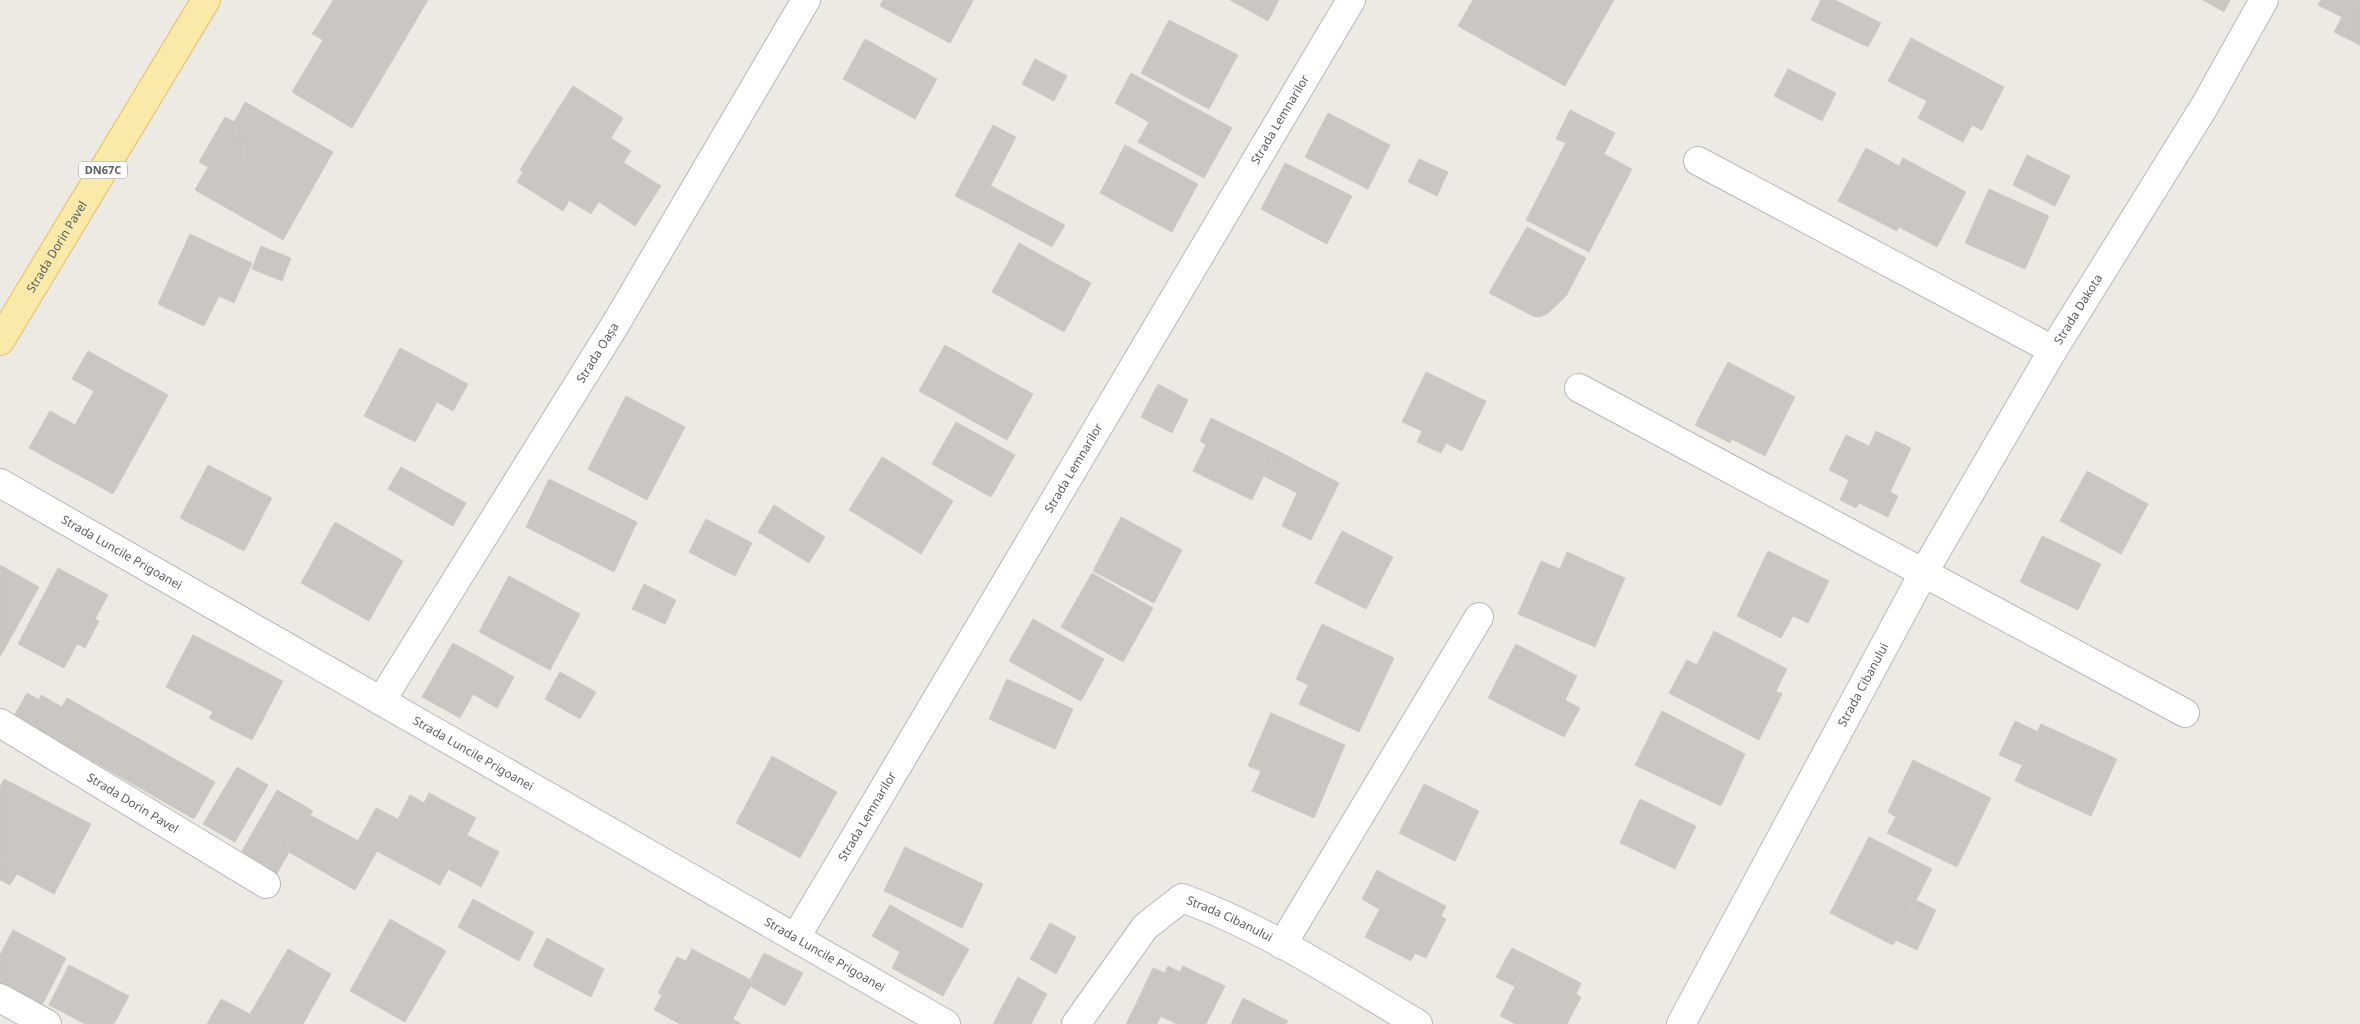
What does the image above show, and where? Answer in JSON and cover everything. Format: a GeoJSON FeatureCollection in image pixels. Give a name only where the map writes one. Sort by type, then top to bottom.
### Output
{"type":"FeatureCollection","features":[{"type":"Feature","properties":{"kind":"main road","name":"Strada Dorin Pavel"},"geometry":{"type":"LineString","coordinates":[[0,341],[206,0]]}},
{"type":"Feature","properties":{"kind":"street","name":"Strada Oașa"},"geometry":{"type":"LineString","coordinates":[[381,701],[615,325],[806,0]]}},
{"type":"Feature","properties":{"kind":"street","name":"Strada Lemnarilor"},"geometry":{"type":"LineString","coordinates":[[796,938],[1351,0]]}},
{"type":"Feature","properties":{"kind":"street","name":"Strada Dakota"},"geometry":{"type":"LineString","coordinates":[[1698,161],[2053,350],[2204,107],[2264,0]]}},
{"type":"Feature","properties":{"kind":"street","name":"Strada Cibanului"},"geometry":{"type":"LineString","coordinates":[[1681,1024],[1924,572],[2053,350]]}},
{"type":"Feature","properties":{"kind":"street"},"geometry":{"type":"LineString","coordinates":[[1579,388],[2185,713]]}},
{"type":"Feature","properties":{"kind":"street","name":"Strada Luncile Prigoanei"},"geometry":{"type":"LineString","coordinates":[[0,483],[946,1024]]}},
{"type":"Feature","properties":{"kind":"street"},"geometry":{"type":"LineString","coordinates":[[1282,945],[1479,617]]}},
{"type":"Feature","properties":{"kind":"street","name":"Strada Dorin Pavel"},"geometry":{"type":"LineString","coordinates":[[0,724],[266,884]]}},
{"type":"Feature","properties":{"kind":"street","name":"Strada Cibanului"},"geometry":{"type":"LineString","coordinates":[[1076,1024],[1145,927],[1182,898],[1210,908],[1282,945],[1418,1024]]}},
{"type":"Feature","properties":{"kind":"street"},"geometry":{"type":"LineString","coordinates":[[0,998],[48,1024]]}},
{"type":"Feature","properties":{"kind":"building"},"geometry":{"type":"Polygon","coordinates":[[[333,0],[428,0],[395,56],[325,14],[333,0]]]}},
{"type":"Feature","properties":{"kind":"building"},"geometry":{"type":"Polygon","coordinates":[[[883,0],[973,1],[950,43],[880,6],[883,0]]]}},
{"type":"Feature","properties":{"kind":"building"},"geometry":{"type":"Polygon","coordinates":[[[1230,0],[1279,0],[1268,21],[1230,0]]]}},
{"type":"Feature","properties":{"kind":"building"},"geometry":{"type":"Polygon","coordinates":[[[1473,0],[1614,0],[1565,86],[1458,26],[1473,0]]]}},
{"type":"Feature","properties":{"kind":"building"},"geometry":{"type":"Polygon","coordinates":[[[1821,0],[1835,0],[1881,23],[1868,47],[1811,20],[1821,0]]]}},
{"type":"Feature","properties":{"kind":"building"},"geometry":{"type":"Polygon","coordinates":[[[2203,0],[2230,0],[2224,12],[2203,0]]]}},
{"type":"Feature","properties":{"kind":"building"},"geometry":{"type":"Polygon","coordinates":[[[2321,0],[2360,0],[2360,45],[2334,32],[2342,17],[2318,5],[2321,0]]]}},
{"type":"Feature","properties":{"kind":"building"},"geometry":{"type":"Polygon","coordinates":[[[325,14],[395,56],[352,128],[292,92],[323,40],[312,34],[325,14]]]}},
{"type":"Feature","properties":{"kind":"building"},"geometry":{"type":"Polygon","coordinates":[[[1169,20],[1238,55],[1209,109],[1141,73],[1169,20]]]}},
{"type":"Feature","properties":{"kind":"building"},"geometry":{"type":"Polygon","coordinates":[[[1911,38],[2004,87],[1982,130],[1972,125],[1957,97],[1927,101],[1888,81],[1911,38]]]}},
{"type":"Feature","properties":{"kind":"building"},"geometry":{"type":"Polygon","coordinates":[[[865,39],[937,79],[915,119],[843,79],[865,39]]]}},
{"type":"Feature","properties":{"kind":"building"},"geometry":{"type":"Polygon","coordinates":[[[1035,59],[1067,76],[1054,101],[1022,84],[1035,59]]]}},
{"type":"Feature","properties":{"kind":"building"},"geometry":{"type":"Polygon","coordinates":[[[1788,69],[1836,93],[1822,121],[1774,96],[1788,69]]]}},
{"type":"Feature","properties":{"kind":"building"},"geometry":{"type":"Polygon","coordinates":[[[1131,73],[1232,128],[1204,178],[1138,142],[1149,122],[1115,103],[1131,73]]]}},
{"type":"Feature","properties":{"kind":"building"},"geometry":{"type":"Polygon","coordinates":[[[573,86],[623,118],[611,138],[560,106],[573,86]]]}},
{"type":"Feature","properties":{"kind":"building"},"geometry":{"type":"Polygon","coordinates":[[[1957,97],[1972,125],[1963,142],[1918,118],[1927,101],[1957,97]]]}},
{"type":"Feature","properties":{"kind":"building"},"geometry":{"type":"Polygon","coordinates":[[[245,102],[333,152],[283,240],[195,190],[208,167],[247,161],[234,122],[245,102]]]}},
{"type":"Feature","properties":{"kind":"building"},"geometry":{"type":"Polygon","coordinates":[[[560,106],[631,151],[591,214],[520,170],[560,106]]]}},
{"type":"Feature","properties":{"kind":"building"},"geometry":{"type":"Polygon","coordinates":[[[1570,110],[1615,133],[1604,154],[1632,169],[1589,252],[1526,220],[1566,143],[1556,139],[1570,110]]]}},
{"type":"Feature","properties":{"kind":"building"},"geometry":{"type":"Polygon","coordinates":[[[1328,113],[1390,145],[1368,189],[1305,157],[1328,113]]]}},
{"type":"Feature","properties":{"kind":"building"},"geometry":{"type":"Polygon","coordinates":[[[225,117],[234,122],[247,161],[208,167],[199,162],[225,117]]]}},
{"type":"Feature","properties":{"kind":"building"},"geometry":{"type":"Polygon","coordinates":[[[993,125],[1016,137],[979,208],[955,196],[993,125]]]}},
{"type":"Feature","properties":{"kind":"building"},"geometry":{"type":"Polygon","coordinates":[[[1125,145],[1198,184],[1172,232],[1100,193],[1125,145]]]}},
{"type":"Feature","properties":{"kind":"building"},"geometry":{"type":"Polygon","coordinates":[[[1866,148],[1899,166],[1903,158],[1966,192],[1937,247],[1899,227],[1897,231],[1838,201],[1866,148]]]}},
{"type":"Feature","properties":{"kind":"building"},"geometry":{"type":"Polygon","coordinates":[[[2027,155],[2070,176],[2055,206],[2013,185],[2027,155]]]}},
{"type":"Feature","properties":{"kind":"building"},"geometry":{"type":"Polygon","coordinates":[[[1419,159],[1448,172],[1437,196],[1408,182],[1419,159]]]}},
{"type":"Feature","properties":{"kind":"building"},"geometry":{"type":"Polygon","coordinates":[[[624,163],[661,186],[635,226],[599,202],[624,163]]]}},
{"type":"Feature","properties":{"kind":"building"},"geometry":{"type":"Polygon","coordinates":[[[1285,163],[1352,196],[1327,244],[1261,209],[1285,163]]]}},
{"type":"Feature","properties":{"kind":"building"},"geometry":{"type":"Polygon","coordinates":[[[523,172],[569,201],[563,211],[517,182],[523,172]]]}},
{"type":"Feature","properties":{"kind":"building"},"geometry":{"type":"Polygon","coordinates":[[[991,186],[1065,225],[1052,247],[979,208],[991,186]]]}},
{"type":"Feature","properties":{"kind":"building"},"geometry":{"type":"Polygon","coordinates":[[[1989,189],[2049,216],[2025,269],[1965,243],[1989,189]]]}},
{"type":"Feature","properties":{"kind":"building"},"geometry":{"type":"Polygon","coordinates":[[[1527,227],[1586,258],[1566,296],[1547,314],[1539,317],[1533,316],[1489,293],[1527,227]]]}},
{"type":"Feature","properties":{"kind":"building"},"geometry":{"type":"Polygon","coordinates":[[[190,234],[252,263],[234,303],[219,296],[204,326],[158,304],[190,234]]]}},
{"type":"Feature","properties":{"kind":"building"},"geometry":{"type":"Polygon","coordinates":[[[1019,243],[1091,283],[1064,332],[992,292],[1019,243]]]}},
{"type":"Feature","properties":{"kind":"building"},"geometry":{"type":"Polygon","coordinates":[[[261,246],[291,258],[282,281],[252,269],[261,246]]]}},
{"type":"Feature","properties":{"kind":"building"},"geometry":{"type":"Polygon","coordinates":[[[945,345],[1033,394],[1007,440],[919,391],[945,345]]]}},
{"type":"Feature","properties":{"kind":"building"},"geometry":{"type":"Polygon","coordinates":[[[400,348],[468,384],[453,411],[437,402],[415,442],[364,416],[400,348]]]}},
{"type":"Feature","properties":{"kind":"building"},"geometry":{"type":"Polygon","coordinates":[[[88,351],[168,395],[113,494],[29,448],[50,411],[75,425],[94,391],[72,379],[88,351]]]}},
{"type":"Feature","properties":{"kind":"building"},"geometry":{"type":"Polygon","coordinates":[[[1728,362],[1795,397],[1765,456],[1732,439],[1730,443],[1695,425],[1728,362]]]}},
{"type":"Feature","properties":{"kind":"building"},"geometry":{"type":"Polygon","coordinates":[[[1426,372],[1486,401],[1462,451],[1446,443],[1441,453],[1417,442],[1422,431],[1402,422],[1426,372]]]}},
{"type":"Feature","properties":{"kind":"building"},"geometry":{"type":"Polygon","coordinates":[[[1158,384],[1188,400],[1172,433],[1141,417],[1158,384]]]}},
{"type":"Feature","properties":{"kind":"building"},"geometry":{"type":"Polygon","coordinates":[[[626,396],[685,427],[647,500],[588,469],[626,396]]]}},
{"type":"Feature","properties":{"kind":"building"},"geometry":{"type":"Polygon","coordinates":[[[1211,418],[1276,450],[1252,500],[1193,471],[1206,445],[1200,441],[1211,418]]]}},
{"type":"Feature","properties":{"kind":"building"},"geometry":{"type":"Polygon","coordinates":[[[956,422],[1015,455],[991,497],[932,464],[956,422]]]}},
{"type":"Feature","properties":{"kind":"building"},"geometry":{"type":"Polygon","coordinates":[[[1876,431],[1911,448],[1890,492],[1898,496],[1888,517],[1859,503],[1856,508],[1840,500],[1849,480],[1829,470],[1846,435],[1869,446],[1876,431]]]}},
{"type":"Feature","properties":{"kind":"building"},"geometry":{"type":"Polygon","coordinates":[[[1276,450],[1339,483],[1311,540],[1282,526],[1297,493],[1264,476],[1276,450]]]}},
{"type":"Feature","properties":{"kind":"building"},"geometry":{"type":"Polygon","coordinates":[[[882,457],[894,464],[861,517],[849,510],[882,457]]]}},
{"type":"Feature","properties":{"kind":"building"},"geometry":{"type":"Polygon","coordinates":[[[894,464],[953,501],[921,554],[861,517],[894,464]]]}},
{"type":"Feature","properties":{"kind":"building"},"geometry":{"type":"Polygon","coordinates":[[[208,465],[272,498],[244,551],[180,518],[208,465]]]}},
{"type":"Feature","properties":{"kind":"building"},"geometry":{"type":"Polygon","coordinates":[[[401,467],[466,503],[453,526],[388,489],[401,467]]]}},
{"type":"Feature","properties":{"kind":"building"},"geometry":{"type":"Polygon","coordinates":[[[2087,471],[2148,504],[2121,554],[2060,521],[2087,471]]]}},
{"type":"Feature","properties":{"kind":"building"},"geometry":{"type":"Polygon","coordinates":[[[549,479],[637,522],[614,572],[526,527],[549,479]]]}},
{"type":"Feature","properties":{"kind":"building"},"geometry":{"type":"Polygon","coordinates":[[[774,505],[825,537],[809,563],[758,532],[774,505]]]}},
{"type":"Feature","properties":{"kind":"building"},"geometry":{"type":"Polygon","coordinates":[[[1121,517],[1182,550],[1154,603],[1093,571],[1121,517]]]}},
{"type":"Feature","properties":{"kind":"building"},"geometry":{"type":"Polygon","coordinates":[[[706,519],[752,543],[735,576],[689,552],[706,519]]]}},
{"type":"Feature","properties":{"kind":"building"},"geometry":{"type":"Polygon","coordinates":[[[335,522],[403,561],[369,621],[301,583],[335,522]]]}},
{"type":"Feature","properties":{"kind":"building"},"geometry":{"type":"Polygon","coordinates":[[[1342,531],[1393,557],[1366,609],[1315,583],[1342,531]]]}},
{"type":"Feature","properties":{"kind":"building"},"geometry":{"type":"Polygon","coordinates":[[[2042,536],[2101,564],[2078,610],[2020,582],[2042,536]]]}},
{"type":"Feature","properties":{"kind":"building"},"geometry":{"type":"Polygon","coordinates":[[[1768,551],[1829,581],[1808,623],[1793,616],[1781,638],[1737,616],[1768,551]]]}},
{"type":"Feature","properties":{"kind":"building"},"geometry":{"type":"Polygon","coordinates":[[[1567,552],[1625,578],[1595,647],[1518,614],[1541,561],[1560,569],[1567,552]]]}},
{"type":"Feature","properties":{"kind":"building"},"geometry":{"type":"Polygon","coordinates":[[[0,565],[39,587],[0,657],[0,565]]]}},
{"type":"Feature","properties":{"kind":"building"},"geometry":{"type":"Polygon","coordinates":[[[58,568],[108,595],[95,619],[99,621],[85,648],[77,644],[64,668],[18,644],[58,568]]]}},
{"type":"Feature","properties":{"kind":"building"},"geometry":{"type":"Polygon","coordinates":[[[1092,573],[1153,608],[1123,662],[1061,627],[1092,573]]]}},
{"type":"Feature","properties":{"kind":"building"},"geometry":{"type":"Polygon","coordinates":[[[509,576],[580,614],[550,670],[479,632],[509,576]]]}},
{"type":"Feature","properties":{"kind":"building"},"geometry":{"type":"Polygon","coordinates":[[[644,584],[676,600],[665,624],[632,609],[644,584]]]}},
{"type":"Feature","properties":{"kind":"building"},"geometry":{"type":"Polygon","coordinates":[[[1033,619],[1104,659],[1081,701],[1009,661],[1033,619]]]}},
{"type":"Feature","properties":{"kind":"building"},"geometry":{"type":"Polygon","coordinates":[[[1322,624],[1394,658],[1359,732],[1299,704],[1308,685],[1296,679],[1322,624]]]}},
{"type":"Feature","properties":{"kind":"building"},"geometry":{"type":"Polygon","coordinates":[[[1714,631],[1787,669],[1776,691],[1782,694],[1759,740],[1669,693],[1687,660],[1697,665],[1714,631]]]}},
{"type":"Feature","properties":{"kind":"building"},"geometry":{"type":"Polygon","coordinates":[[[193,635],[283,681],[252,740],[209,718],[213,712],[166,687],[193,635]]]}},
{"type":"Feature","properties":{"kind":"building"},"geometry":{"type":"Polygon","coordinates":[[[453,643],[490,663],[460,718],[422,697],[453,643]]]}},
{"type":"Feature","properties":{"kind":"building"},"geometry":{"type":"Polygon","coordinates":[[[1516,644],[1577,676],[1565,700],[1580,708],[1564,737],[1488,698],[1516,644]]]}},
{"type":"Feature","properties":{"kind":"building"},"geometry":{"type":"Polygon","coordinates":[[[490,663],[514,677],[497,708],[473,694],[490,663]]]}},
{"type":"Feature","properties":{"kind":"building"},"geometry":{"type":"Polygon","coordinates":[[[560,672],[596,692],[580,719],[545,699],[560,672]]]}},
{"type":"Feature","properties":{"kind":"building"},"geometry":{"type":"Polygon","coordinates":[[[1007,679],[1073,709],[1055,749],[989,719],[1007,679]]]}},
{"type":"Feature","properties":{"kind":"building"},"geometry":{"type":"Polygon","coordinates":[[[27,693],[39,700],[41,695],[62,707],[67,698],[215,782],[194,819],[14,716],[27,693]]]}},
{"type":"Feature","properties":{"kind":"building"},"geometry":{"type":"Polygon","coordinates":[[[1662,711],[1745,754],[1721,806],[1635,765],[1662,711]]]}},
{"type":"Feature","properties":{"kind":"building"},"geometry":{"type":"Polygon","coordinates":[[[1271,713],[1345,745],[1314,818],[1252,791],[1261,771],[1248,766],[1271,713]]]}},
{"type":"Feature","properties":{"kind":"building"},"geometry":{"type":"Polygon","coordinates":[[[2015,721],[2038,732],[2022,765],[1999,755],[2015,721]]]}},
{"type":"Feature","properties":{"kind":"building"},"geometry":{"type":"Polygon","coordinates":[[[2041,724],[2117,759],[2091,816],[2015,781],[2041,724]]]}},
{"type":"Feature","properties":{"kind":"building"},"geometry":{"type":"Polygon","coordinates":[[[772,756],[837,792],[800,858],[736,823],[772,756]]]}},
{"type":"Feature","properties":{"kind":"building"},"geometry":{"type":"Polygon","coordinates":[[[1913,760],[1991,798],[1957,867],[1887,833],[1896,817],[1888,812],[1913,760]]]}},
{"type":"Feature","properties":{"kind":"building"},"geometry":{"type":"Polygon","coordinates":[[[237,767],[268,785],[235,842],[203,824],[237,767]]]}},
{"type":"Feature","properties":{"kind":"building"},"geometry":{"type":"Polygon","coordinates":[[[4,779],[91,824],[54,894],[17,874],[11,859],[0,862],[0,787],[4,779]]]}},
{"type":"Feature","properties":{"kind":"building"},"geometry":{"type":"Polygon","coordinates":[[[1424,784],[1479,811],[1455,861],[1399,833],[1424,784]]]}},
{"type":"Feature","properties":{"kind":"building"},"geometry":{"type":"Polygon","coordinates":[[[277,790],[313,811],[310,815],[284,825],[289,852],[275,877],[239,856],[277,790]]]}},
{"type":"Feature","properties":{"kind":"building"},"geometry":{"type":"Polygon","coordinates":[[[429,793],[476,818],[440,885],[358,841],[376,808],[412,826],[431,820],[424,803],[429,793]]]}},
{"type":"Feature","properties":{"kind":"building"},"geometry":{"type":"Polygon","coordinates":[[[410,795],[424,803],[431,820],[412,826],[398,819],[410,795]]]}},
{"type":"Feature","properties":{"kind":"building"},"geometry":{"type":"Polygon","coordinates":[[[1640,799],[1696,826],[1675,869],[1620,843],[1640,799]]]}},
{"type":"Feature","properties":{"kind":"building"},"geometry":{"type":"Polygon","coordinates":[[[310,815],[377,851],[355,890],[289,852],[284,825],[310,815]]]}},
{"type":"Feature","properties":{"kind":"building"},"geometry":{"type":"Polygon","coordinates":[[[467,835],[499,852],[481,887],[448,869],[467,835]]]}},
{"type":"Feature","properties":{"kind":"building"},"geometry":{"type":"Polygon","coordinates":[[[1869,837],[1932,869],[1893,945],[1830,913],[1869,837]]]}},
{"type":"Feature","properties":{"kind":"building"},"geometry":{"type":"Polygon","coordinates":[[[905,847],[983,884],[962,928],[884,891],[905,847]]]}},
{"type":"Feature","properties":{"kind":"building"},"geometry":{"type":"Polygon","coordinates":[[[11,859],[17,874],[10,885],[0,880],[0,862],[11,859]]]}},
{"type":"Feature","properties":{"kind":"building"},"geometry":{"type":"Polygon","coordinates":[[[1377,870],[1395,880],[1379,909],[1362,899],[1377,870]]]}},
{"type":"Feature","properties":{"kind":"building"},"geometry":{"type":"Polygon","coordinates":[[[1395,880],[1446,906],[1441,916],[1446,919],[1426,958],[1415,953],[1411,961],[1365,937],[1395,880]]]}},
{"type":"Feature","properties":{"kind":"building"},"geometry":{"type":"Polygon","coordinates":[[[473,899],[534,932],[519,961],[458,927],[473,899]]]}},
{"type":"Feature","properties":{"kind":"building"},"geometry":{"type":"Polygon","coordinates":[[[1916,900],[1936,910],[1917,950],[1896,940],[1916,900]]]}},
{"type":"Feature","properties":{"kind":"building"},"geometry":{"type":"Polygon","coordinates":[[[890,905],[969,949],[943,996],[892,968],[900,952],[872,936],[890,905]]]}},
{"type":"Feature","properties":{"kind":"building"},"geometry":{"type":"Polygon","coordinates":[[[390,919],[446,951],[405,1022],[350,991],[390,919]]]}},
{"type":"Feature","properties":{"kind":"building"},"geometry":{"type":"Polygon","coordinates":[[[1050,923],[1076,937],[1056,974],[1030,959],[1050,923]]]}},
{"type":"Feature","properties":{"kind":"building"},"geometry":{"type":"Polygon","coordinates":[[[13,930],[66,958],[41,1007],[0,985],[0,955],[13,930]]]}},
{"type":"Feature","properties":{"kind":"building"},"geometry":{"type":"Polygon","coordinates":[[[547,938],[604,969],[591,997],[533,966],[547,938]]]}},
{"type":"Feature","properties":{"kind":"building"},"geometry":{"type":"Polygon","coordinates":[[[1512,948],[1530,957],[1514,986],[1496,977],[1512,948]]]}},
{"type":"Feature","properties":{"kind":"building"},"geometry":{"type":"Polygon","coordinates":[[[288,949],[331,974],[303,1024],[267,1024],[250,1014],[288,949]]]}},
{"type":"Feature","properties":{"kind":"building"},"geometry":{"type":"Polygon","coordinates":[[[692,949],[753,981],[733,1019],[741,1024],[680,1024],[654,1010],[662,995],[658,993],[677,957],[686,961],[692,949]]]}},
{"type":"Feature","properties":{"kind":"building"},"geometry":{"type":"Polygon","coordinates":[[[764,953],[803,973],[785,1006],[750,986],[753,981],[750,980],[764,953]]]}},
{"type":"Feature","properties":{"kind":"building"},"geometry":{"type":"Polygon","coordinates":[[[1530,957],[1581,983],[1576,994],[1581,997],[1567,1024],[1516,1024],[1500,1016],[1530,957]]]}},
{"type":"Feature","properties":{"kind":"building"},"geometry":{"type":"Polygon","coordinates":[[[69,965],[129,996],[114,1024],[85,1024],[49,1005],[69,965]]]}},
{"type":"Feature","properties":{"kind":"building"},"geometry":{"type":"Polygon","coordinates":[[[1168,966],[1180,972],[1183,966],[1225,986],[1206,1024],[1177,1024],[1136,1004],[1153,968],[1165,973],[1168,966]]]}},
{"type":"Feature","properties":{"kind":"building"},"geometry":{"type":"Polygon","coordinates":[[[1018,977],[1047,994],[1031,1024],[993,1024],[1018,977]]]}},
{"type":"Feature","properties":{"kind":"building"},"geometry":{"type":"Polygon","coordinates":[[[1243,998],[1288,1021],[1286,1024],[1231,1024],[1243,998]]]}},
{"type":"Feature","properties":{"kind":"building"},"geometry":{"type":"Polygon","coordinates":[[[221,999],[250,1014],[267,1024],[207,1024],[221,999]]]}},
{"type":"Feature","properties":{"kind":"building"},"geometry":{"type":"Polygon","coordinates":[[[1136,1004],[1161,1016],[1157,1024],[1126,1024],[1136,1004]]]}}]}
